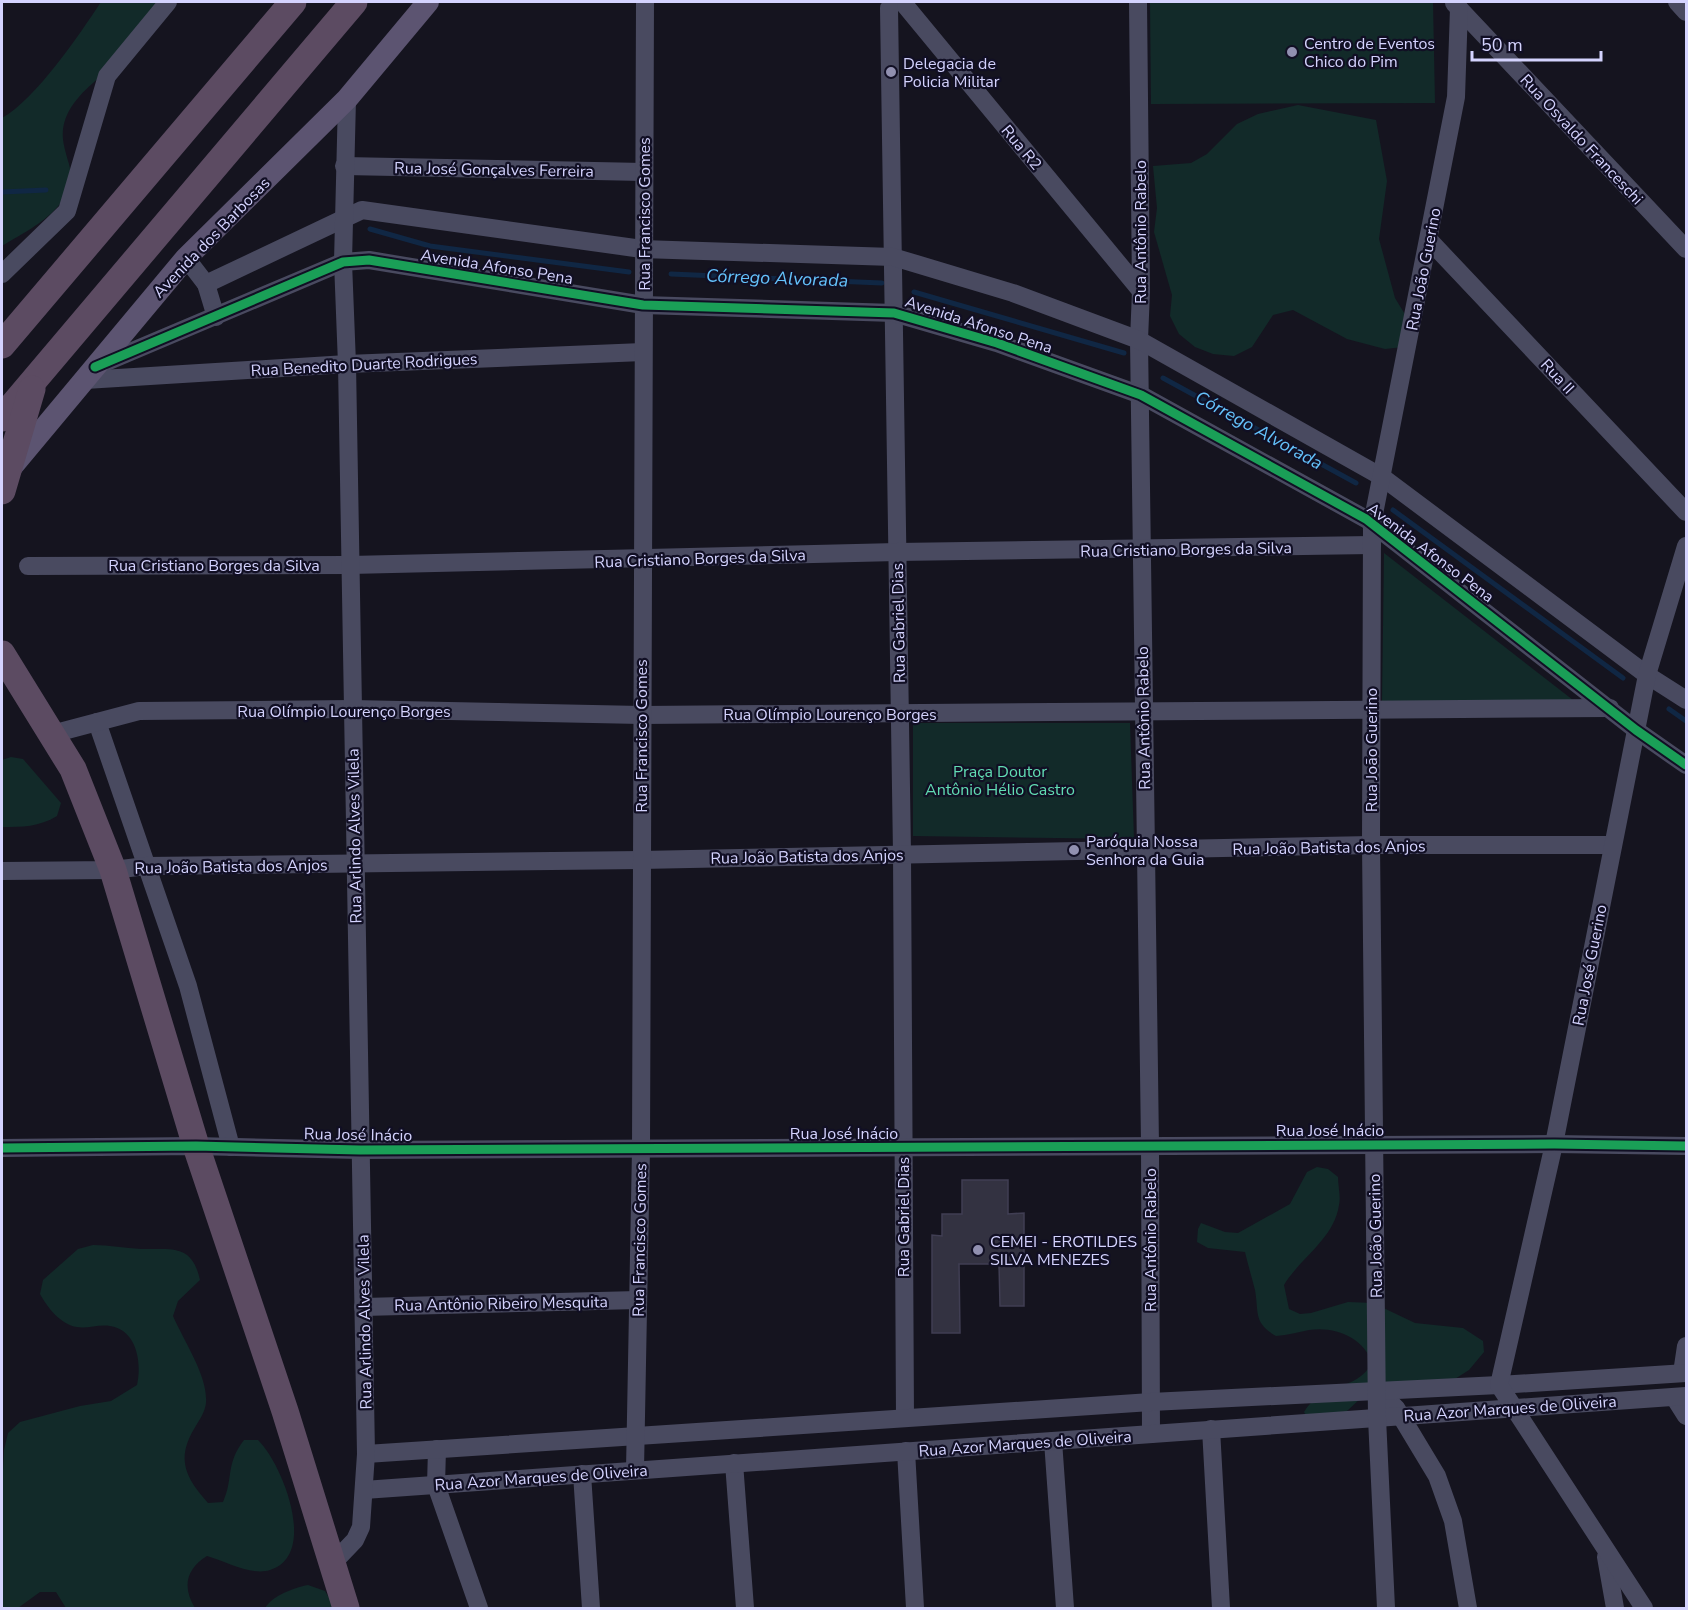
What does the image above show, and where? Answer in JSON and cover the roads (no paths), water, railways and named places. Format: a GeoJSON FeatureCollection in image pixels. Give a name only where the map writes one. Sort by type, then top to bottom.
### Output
{"type":"FeatureCollection","features":[{"type":"Feature","properties":{"kind":"highway"},"geometry":{"type":"LineString","coordinates":[[2,345],[293,2]]}},
{"type":"Feature","properties":{"kind":"highway"},"geometry":{"type":"LineString","coordinates":[[2,418],[354,2]]}},
{"type":"Feature","properties":{"kind":"highway"},"geometry":{"type":"LineString","coordinates":[[4,480],[34,379]]}},
{"type":"Feature","properties":{"kind":"highway"},"geometry":{"type":"LineString","coordinates":[[3,659],[73,769],[113,870],[196,1146],[346,1608]]}},
{"type":"Feature","properties":{"kind":"main road","name":"Avenida dos Barbosas"},"geometry":{"type":"LineString","coordinates":[[4,480],[186,258],[347,99],[428,2]]}},
{"type":"Feature","properties":{"kind":"street"},"geometry":{"type":"LineString","coordinates":[[2,274],[67,211],[106,76],[168,2]]}},
{"type":"Feature","properties":{"kind":"street","name":"Rua Francisco Gomes"},"geometry":{"type":"LineString","coordinates":[[634,1470],[641,1149],[642,249],[645,2]]}},
{"type":"Feature","properties":{"kind":"street","name":"Rua Antônio Rabelo"},"geometry":{"type":"LineString","coordinates":[[1138,2],[1142,714],[1150,1144],[1150,1434]]}},
{"type":"Feature","properties":{"kind":"street"},"geometry":{"type":"LineString","coordinates":[[1677,2],[1686,12]]}},
{"type":"Feature","properties":{"kind":"street","name":"Rua R2"},"geometry":{"type":"LineString","coordinates":[[895,4],[1141,291]]}},
{"type":"Feature","properties":{"kind":"street","name":"Rua Gabriel Dias"},"geometry":{"type":"LineString","coordinates":[[895,4],[894,313],[902,854],[905,1418]]}},
{"type":"Feature","properties":{"kind":"street","name":"Rua João Guerino"},"geometry":{"type":"LineString","coordinates":[[1386,1608],[1377,1418],[1371,845],[1372,524],[1456,97],[1456,5]]}},
{"type":"Feature","properties":{"kind":"street","name":"Rua Osvaldo Franceschi"},"geometry":{"type":"LineString","coordinates":[[1456,5],[1686,249]]}},
{"type":"Feature","properties":{"kind":"street","name":"Rua Arlindo Alves Vilela"},"geometry":{"type":"LineString","coordinates":[[333,1563],[355,1540],[361,1527],[366,1454],[347,364],[343,262],[347,99]]}},
{"type":"Feature","properties":{"kind":"street","name":"Rua José Gonçalves Ferreira"},"geometry":{"type":"LineString","coordinates":[[344,166],[644,172]]}},
{"type":"Feature","properties":{"kind":"street","name":"Avenida Afonso Pena"},"geometry":{"type":"LineString","coordinates":[[206,284],[362,210],[642,249],[894,257],[1013,293],[1139,340],[1383,477],[1647,675],[1686,700]]}},
{"type":"Feature","properties":{"kind":"street","name":"Rua II"},"geometry":{"type":"LineString","coordinates":[[1429,240],[1686,512]]}},
{"type":"Feature","properties":{"kind":"street"},"geometry":{"type":"LineString","coordinates":[[186,258],[206,284],[216,317]]}},
{"type":"Feature","properties":{"kind":"street","name":"Avenida Afonso Pena"},"geometry":{"type":"LineString","coordinates":[[90,373],[343,262],[369,260],[643,305],[894,313],[997,343],[1141,395],[1372,524],[1636,730],[1686,765]]}},
{"type":"Feature","properties":{"kind":"street","name":"Rua Benedito Duarte Rodrigues"},"geometry":{"type":"LineString","coordinates":[[90,373],[643,352]]}},
{"type":"Feature","properties":{"kind":"street","name":"Rua Cristiano Borges da Silva"},"geometry":{"type":"LineString","coordinates":[[28,566],[350,565],[642,560],[897,552],[1372,545]]}},
{"type":"Feature","properties":{"kind":"street","name":"Rua José Guerino"},"geometry":{"type":"LineString","coordinates":[[1499,1385],[1554,1144],[1647,675],[1686,546]]}},
{"type":"Feature","properties":{"kind":"street","name":"Rua Olímpio Lourenço Borges"},"geometry":{"type":"LineString","coordinates":[[52,734],[139,711],[352,709],[641,715],[1142,714],[1610,708]]}},
{"type":"Feature","properties":{"kind":"street"},"geometry":{"type":"LineString","coordinates":[[97,722],[188,986],[231,1147]]}},
{"type":"Feature","properties":{"kind":"street","name":"Rua João Batista dos Anjos"},"geometry":{"type":"LineString","coordinates":[[2,871],[113,870],[146,866],[641,860],[1371,845],[1612,845]]}},
{"type":"Feature","properties":{"kind":"street","name":"Rua José Inácio"},"geometry":{"type":"LineString","coordinates":[[2,1148],[196,1146],[360,1150],[903,1148],[1150,1144],[1686,1146]]}},
{"type":"Feature","properties":{"kind":"street","name":"Rua Antônio Ribeiro Mesquita"},"geometry":{"type":"LineString","coordinates":[[363,1306],[638,1300]]}},
{"type":"Feature","properties":{"kind":"street"},"geometry":{"type":"LineString","coordinates":[[1684,1373],[1686,1346]]}},
{"type":"Feature","properties":{"kind":"street","name":"Rua Azor Marques de Oliveira"},"geometry":{"type":"LineString","coordinates":[[366,1454],[1151,1402],[1377,1389],[1499,1385],[1684,1373]]}},
{"type":"Feature","properties":{"kind":"street"},"geometry":{"type":"LineString","coordinates":[[1499,1385],[1644,1608]]}},
{"type":"Feature","properties":{"kind":"street"},"geometry":{"type":"LineString","coordinates":[[1377,1389],[1402,1416],[1437,1476],[1453,1521],[1468,1608]]}},
{"type":"Feature","properties":{"kind":"street"},"geometry":{"type":"LineString","coordinates":[[1680,1396],[1686,1416]]}},
{"type":"Feature","properties":{"kind":"street","name":"Rua Azor Marques de Oliveira"},"geometry":{"type":"LineString","coordinates":[[364,1490],[1680,1396]]}},
{"type":"Feature","properties":{"kind":"street"},"geometry":{"type":"LineString","coordinates":[[964,1415],[964,1447]]}},
{"type":"Feature","properties":{"kind":"street"},"geometry":{"type":"LineString","coordinates":[[795,1426],[798,1459]]}},
{"type":"Feature","properties":{"kind":"street"},"geometry":{"type":"LineString","coordinates":[[1211,1429],[1221,1608]]}},
{"type":"Feature","properties":{"kind":"street"},"geometry":{"type":"LineString","coordinates":[[1053,1441],[1065,1608]]}},
{"type":"Feature","properties":{"kind":"street"},"geometry":{"type":"LineString","coordinates":[[437,1449],[436,1485],[478,1608]]}},
{"type":"Feature","properties":{"kind":"street"},"geometry":{"type":"LineString","coordinates":[[906,1451],[915,1608]]}},
{"type":"Feature","properties":{"kind":"street"},"geometry":{"type":"LineString","coordinates":[[734,1463],[745,1608]]}},
{"type":"Feature","properties":{"kind":"street"},"geometry":{"type":"LineString","coordinates":[[582,1474],[591,1608]]}},
{"type":"Feature","properties":{"kind":"street"},"geometry":{"type":"LineString","coordinates":[[1605,1550],[1615,1608]]}},
{"type":"Feature","properties":{"kind":"waterway","name":"Córrego Alvorada"},"geometry":{"type":"LineString","coordinates":[[2,192],[46,190]]}},
{"type":"Feature","properties":{"kind":"waterway","name":"Córrego Alvorada"},"geometry":{"type":"LineString","coordinates":[[370,229],[430,246],[629,272]]}},
{"type":"Feature","properties":{"kind":"waterway","name":"Córrego Alvorada"},"geometry":{"type":"LineString","coordinates":[[671,274],[882,283]]}},
{"type":"Feature","properties":{"kind":"waterway","name":"Córrego Alvorada"},"geometry":{"type":"LineString","coordinates":[[914,292],[1124,353]]}},
{"type":"Feature","properties":{"kind":"waterway","name":"Córrego Alvorada"},"geometry":{"type":"LineString","coordinates":[[1163,378],[1356,483]]}},
{"type":"Feature","properties":{"kind":"waterway","name":"Córrego Alvorada"},"geometry":{"type":"LineString","coordinates":[[1393,510],[1623,678]]}},
{"type":"Feature","properties":{"kind":"waterway","name":"Córrego Alvorada"},"geometry":{"type":"LineString","coordinates":[[1669,709],[1686,721]]}},
{"type":"Feature","properties":{"kind":"place","name":"Centro de Eventos Chico do Pim"},"geometry":{"type":"Point","coordinates":[1292,52]}},
{"type":"Feature","properties":{"kind":"place","name":"Delegacia de Policia Militar"},"geometry":{"type":"Point","coordinates":[891,72]}},
{"type":"Feature","properties":{"kind":"place","name":"Paróquia Nossa Senhora da Guia"},"geometry":{"type":"Point","coordinates":[1074,850]}},
{"type":"Feature","properties":{"kind":"place","name":"CEMEI - EROTILDES SILVA MENEZES"},"geometry":{"type":"Point","coordinates":[978,1250]}},
{"type":"Feature","properties":{"kind":"park label","name":"Praça Doutor Antônio Hélio Castro"},"geometry":{"type":"Point","coordinates":[1000,780]}}]}
